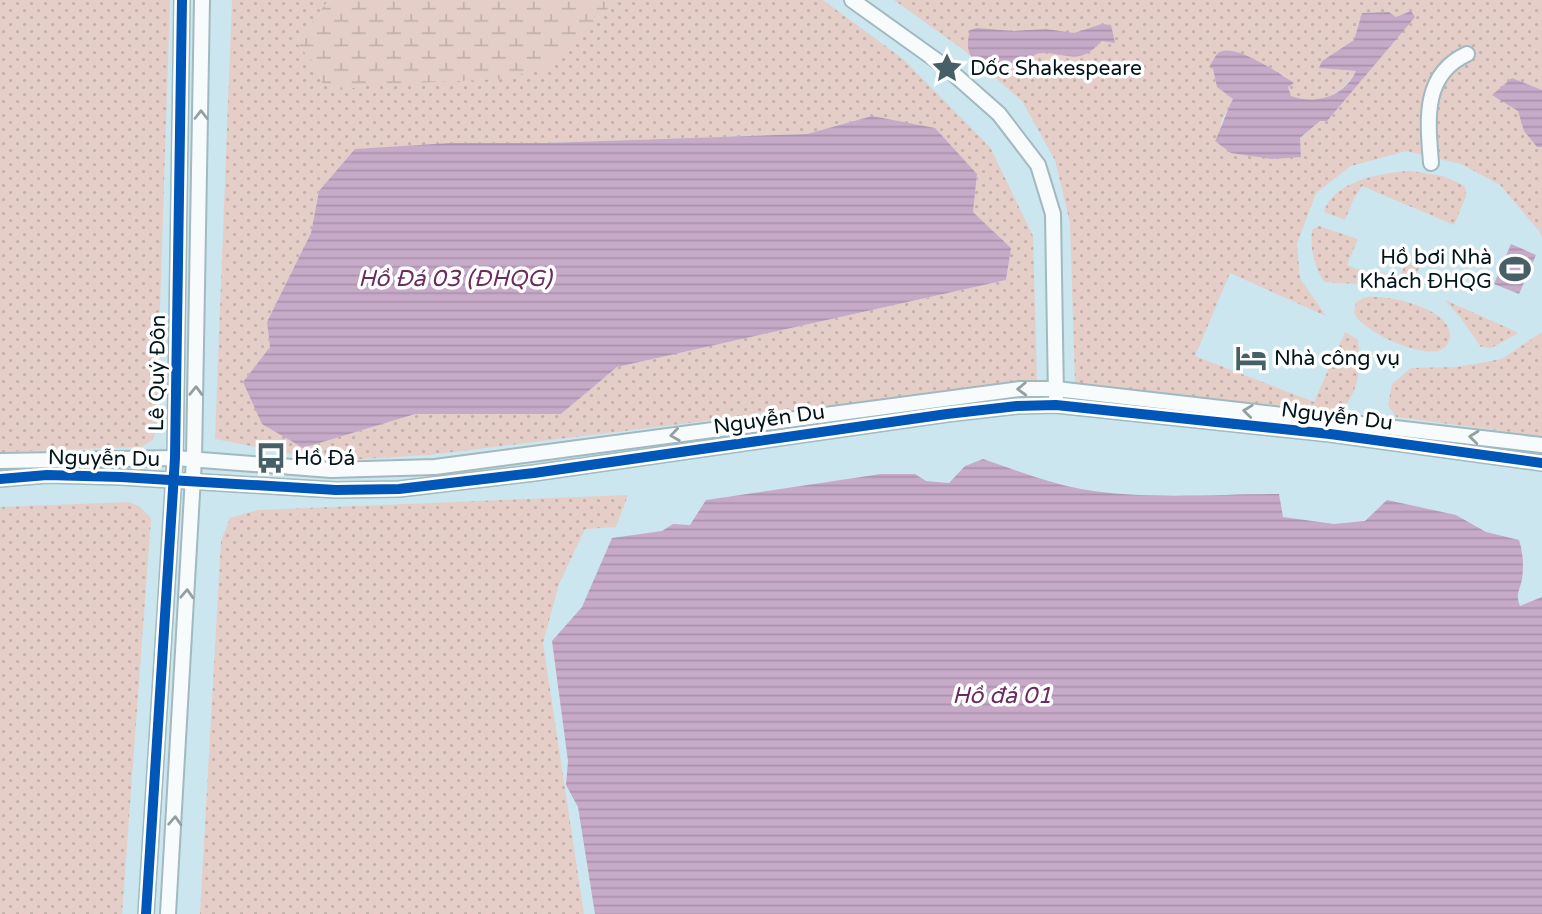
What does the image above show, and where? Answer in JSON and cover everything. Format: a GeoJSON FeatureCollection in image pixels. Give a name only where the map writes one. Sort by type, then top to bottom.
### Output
{"type":"FeatureCollection","features":[{"type":"Feature","properties":{"kind":"street","name":"Lê Quý Đôn"},"geometry":{"type":"LineString","coordinates":[[146,914],[175,458],[182,0]]}},
{"type":"Feature","properties":{"kind":"street","name":"Lê Quý Đôn"},"geometry":{"type":"LineString","coordinates":[[168,914],[194,459],[202,0]]}},
{"type":"Feature","properties":{"kind":"street"},"geometry":{"type":"LineString","coordinates":[[852,0],[947,68],[999,114],[1038,166],[1052,214],[1056,405]]}},
{"type":"Feature","properties":{"kind":"street"},"geometry":{"type":"LineString","coordinates":[[182,26],[201,25]]}},
{"type":"Feature","properties":{"kind":"street"},"geometry":{"type":"LineString","coordinates":[[1431,163],[1427,113],[1432,92],[1444,72],[1467,54]]}},
{"type":"Feature","properties":{"kind":"street"},"geometry":{"type":"LineString","coordinates":[[180,156],[200,154]]}},
{"type":"Feature","properties":{"kind":"street","name":"Nguyễn Du"},"geometry":{"type":"LineString","coordinates":[[0,461],[175,458],[331,470],[435,467],[994,391],[1056,389],[1542,445]]}},
{"type":"Feature","properties":{"kind":"street","name":"Nguyễn Du"},"geometry":{"type":"LineString","coordinates":[[0,479],[47,475],[174,479],[336,490],[422,487],[947,414],[1017,406],[1056,405],[1330,434],[1542,463]]}},
{"type":"Feature","properties":{"kind":"street"},"geometry":{"type":"LineString","coordinates":[[150,852],[173,853]]}},
{"type":"Feature","properties":{"kind":"green space"},"geometry":{"type":"Polygon","coordinates":[[[0,0],[170,0],[156,430],[153,440],[141,447],[0,452],[0,0]]]}},
{"type":"Feature","properties":{"kind":"green space"},"geometry":{"type":"Polygon","coordinates":[[[232,0],[329,0],[296,42],[317,67],[322,83],[342,90],[591,24],[617,0],[823,0],[903,59],[990,147],[1033,236],[1037,380],[429,455],[328,461],[215,439],[232,0]],[[872,116],[807,134],[544,143],[451,143],[319,191],[311,233],[267,322],[270,347],[243,382],[303,448],[415,414],[561,414],[617,367],[1006,280],[1011,248],[973,212],[977,174],[872,116]]]}},
{"type":"Feature","properties":{"kind":"green space"},"geometry":{"type":"Polygon","coordinates":[[[329,0],[617,0],[545,68],[504,79],[367,85],[342,90],[322,83],[317,67],[296,42],[329,0]]]}},
{"type":"Feature","properties":{"kind":"green space"},"geometry":{"type":"Polygon","coordinates":[[[894,0],[1542,0],[1542,90],[1512,78],[1524,131],[1537,147],[1542,147],[1542,238],[1540,232],[1500,185],[1461,164],[1406,151],[1351,166],[1316,193],[1297,244],[1300,278],[1326,316],[1230,273],[1195,356],[1314,402],[1345,332],[1358,340],[1359,359],[1356,385],[1343,408],[1319,410],[1075,384],[1070,223],[1055,160],[1022,101],[961,48],[894,0]],[[1389,12],[1362,13],[1354,40],[1322,61],[1320,68],[1356,71],[1343,87],[1328,97],[1311,100],[1291,97],[1288,87],[1293,83],[1213,69],[1217,87],[1233,99],[1215,141],[1301,157],[1300,139],[1320,121],[1331,117],[1396,17],[1389,12]]]}},
{"type":"Feature","properties":{"kind":"green space"},"geometry":{"type":"Polygon","coordinates":[[[1411,171],[1443,176],[1465,186],[1466,196],[1454,225],[1362,186],[1345,220],[1324,212],[1337,193],[1360,180],[1387,173],[1411,171]]]}},
{"type":"Feature","properties":{"kind":"green space"},"geometry":{"type":"Polygon","coordinates":[[[1319,226],[1358,239],[1347,265],[1372,275],[1374,269],[1399,279],[1406,263],[1419,268],[1410,287],[1324,282],[1312,251],[1312,230],[1319,226]]]}},
{"type":"Feature","properties":{"kind":"green space"},"geometry":{"type":"Polygon","coordinates":[[[1366,297],[1388,298],[1428,310],[1447,325],[1450,334],[1447,345],[1436,351],[1424,351],[1382,336],[1360,321],[1354,313],[1356,302],[1366,297]]]}},
{"type":"Feature","properties":{"kind":"green space"},"geometry":{"type":"Polygon","coordinates":[[[1445,300],[1517,334],[1491,348],[1481,347],[1445,300]]]}},
{"type":"Feature","properties":{"kind":"green space"},"geometry":{"type":"Polygon","coordinates":[[[1542,332],[1542,436],[1396,417],[1388,405],[1392,384],[1411,368],[1457,367],[1502,359],[1542,332]]]}},
{"type":"Feature","properties":{"kind":"green space"},"geometry":{"type":"Polygon","coordinates":[[[628,495],[616,527],[585,529],[559,584],[543,643],[584,914],[200,914],[221,541],[230,518],[258,510],[628,495]]]}},
{"type":"Feature","properties":{"kind":"green space"},"geometry":{"type":"Polygon","coordinates":[[[128,502],[139,506],[151,518],[122,914],[0,914],[0,507],[128,502]]]}},
{"type":"Feature","properties":{"kind":"water"},"geometry":{"type":"Polygon","coordinates":[[[1411,11],[1415,17],[1327,121],[1320,121],[1300,138],[1301,157],[1272,159],[1231,153],[1215,141],[1233,99],[1217,87],[1213,69],[1209,67],[1218,53],[1225,50],[1245,55],[1294,83],[1288,87],[1291,96],[1319,99],[1337,93],[1356,71],[1319,68],[1322,61],[1354,40],[1362,13],[1389,12],[1396,17],[1411,11]]]}},
{"type":"Feature","properties":{"kind":"water"},"geometry":{"type":"Polygon","coordinates":[[[1102,24],[1111,25],[1115,43],[1102,41],[1083,55],[1037,54],[1024,65],[1001,67],[982,64],[974,60],[968,43],[970,30],[977,28],[1013,31],[1046,29],[1074,33],[1102,24]]]}},
{"type":"Feature","properties":{"kind":"water"},"geometry":{"type":"Polygon","coordinates":[[[1512,78],[1542,90],[1542,147],[1537,147],[1524,131],[1518,111],[1492,95],[1512,78]]]}},
{"type":"Feature","properties":{"kind":"water","name":"Hồ Đá 03 (ĐHQG)"},"geometry":{"type":"Polygon","coordinates":[[[872,116],[935,128],[977,174],[973,212],[1011,248],[1006,280],[617,367],[561,414],[415,414],[303,448],[262,424],[243,382],[270,347],[267,322],[311,233],[319,191],[355,149],[451,143],[544,143],[807,134],[872,116]]]}},
{"type":"Feature","properties":{"kind":"water","name":"Hồ bơi Nhà Khách ĐHQG"},"geometry":{"type":"Polygon","coordinates":[[[1511,244],[1536,255],[1519,294],[1494,284],[1511,244]]]}},
{"type":"Feature","properties":{"kind":"water","name":"Hồ đá 01"},"geometry":{"type":"Polygon","coordinates":[[[983,459],[1056,483],[1104,492],[1154,495],[1279,494],[1283,517],[1334,524],[1365,521],[1387,500],[1456,515],[1486,532],[1519,540],[1523,564],[1518,595],[1520,606],[1542,597],[1542,914],[595,914],[578,807],[566,785],[568,761],[552,641],[582,607],[612,538],[662,531],[673,524],[690,525],[706,500],[881,474],[915,474],[926,481],[949,483],[965,466],[983,459]]]}},
{"type":"Feature","properties":{"kind":"cycle path"},"geometry":{"type":"LineString","coordinates":[[146,914],[175,458],[182,0]]}},
{"type":"Feature","properties":{"kind":"cycle path"},"geometry":{"type":"LineString","coordinates":[[0,479],[47,475],[336,490],[399,489],[534,473],[947,414],[1017,406],[1056,405],[1330,434],[1542,463]]}},
{"type":"Feature","properties":{"kind":"place","name":"Dốc Shakespeare"},"geometry":{"type":"Point","coordinates":[947,68]}},
{"type":"Feature","properties":{"kind":"place","name":"Hồ bơi Nhà Khách ĐHQG"},"geometry":{"type":"Point","coordinates":[1515,269]}},
{"type":"Feature","properties":{"kind":"place","name":"Nhà công vụ"},"geometry":{"type":"Point","coordinates":[1251,358]}},
{"type":"Feature","properties":{"kind":"place","name":"Hồ Đá"},"geometry":{"type":"Point","coordinates":[271,458]}}]}
